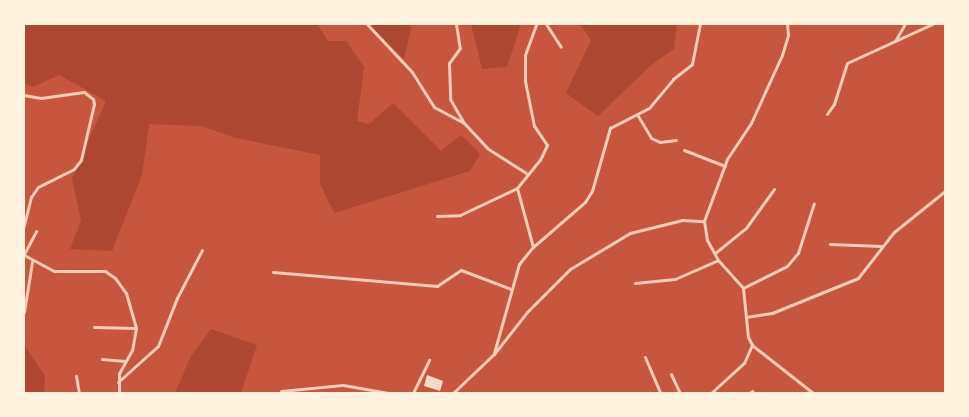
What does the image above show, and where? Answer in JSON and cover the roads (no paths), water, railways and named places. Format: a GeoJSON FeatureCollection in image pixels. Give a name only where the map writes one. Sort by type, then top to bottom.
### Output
{"type":"FeatureCollection","features":[{"type":"Feature","properties":{"kind":"street"},"geometry":{"type":"LineString","coordinates":[[367,24],[412,72],[434,107],[464,123]]}},
{"type":"Feature","properties":{"kind":"street"},"geometry":{"type":"LineString","coordinates":[[456,24],[460,48],[449,63],[450,99],[464,123],[487,148],[526,173]]}},
{"type":"Feature","properties":{"kind":"street"},"geometry":{"type":"LineString","coordinates":[[437,216],[460,215],[517,188],[526,173],[540,160],[547,145],[534,126],[525,81],[525,55],[536,24]]}},
{"type":"Feature","properties":{"kind":"street"},"geometry":{"type":"LineString","coordinates":[[546,24],[561,47]]}},
{"type":"Feature","properties":{"kind":"street"},"geometry":{"type":"LineString","coordinates":[[494,354],[519,264],[533,247],[579,209],[589,197],[610,128],[638,116],[692,64],[700,24]]}},
{"type":"Feature","properties":{"kind":"street"},"geometry":{"type":"LineString","coordinates":[[712,393],[744,363],[752,345],[746,317],[743,288],[718,260],[706,240],[704,221],[725,166],[751,123],[778,63],[788,35],[787,24]]}},
{"type":"Feature","properties":{"kind":"street"},"geometry":{"type":"LineString","coordinates":[[895,41],[905,24]]}},
{"type":"Feature","properties":{"kind":"street"},"geometry":{"type":"LineString","coordinates":[[827,114],[834,104],[847,63],[932,24]]}},
{"type":"Feature","properties":{"kind":"street"},"geometry":{"type":"LineString","coordinates":[[24,95],[41,98],[84,92],[93,99],[94,104],[82,160],[74,169],[38,187],[31,198],[24,226]]}},
{"type":"Feature","properties":{"kind":"street"},"geometry":{"type":"LineString","coordinates":[[638,116],[651,138],[660,142],[676,140]]}},
{"type":"Feature","properties":{"kind":"street"},"geometry":{"type":"LineString","coordinates":[[684,150],[725,166]]}},
{"type":"Feature","properties":{"kind":"street"},"geometry":{"type":"LineString","coordinates":[[517,188],[533,247]]}},
{"type":"Feature","properties":{"kind":"street"},"geometry":{"type":"LineString","coordinates":[[715,253],[746,228],[774,189]]}},
{"type":"Feature","properties":{"kind":"street"},"geometry":{"type":"LineString","coordinates":[[746,317],[772,313],[820,291],[844,286],[869,268],[882,246],[894,232],[945,191]]}},
{"type":"Feature","properties":{"kind":"street"},"geometry":{"type":"LineString","coordinates":[[743,288],[787,266],[798,253],[814,203]]}},
{"type":"Feature","properties":{"kind":"street"},"geometry":{"type":"LineString","coordinates":[[453,393],[494,354],[527,312],[570,268],[630,233],[682,220],[704,221]]}},
{"type":"Feature","properties":{"kind":"street"},"geometry":{"type":"LineString","coordinates":[[36,231],[24,254],[32,262],[54,271],[105,271],[111,274],[126,293],[136,328],[132,350],[118,382],[119,393]]}},
{"type":"Feature","properties":{"kind":"street"},"geometry":{"type":"LineString","coordinates":[[830,244],[882,246]]}},
{"type":"Feature","properties":{"kind":"street"},"geometry":{"type":"LineString","coordinates":[[118,382],[158,346],[177,298],[202,250]]}},
{"type":"Feature","properties":{"kind":"street"},"geometry":{"type":"LineString","coordinates":[[636,283],[675,279],[718,260]]}},
{"type":"Feature","properties":{"kind":"street"},"geometry":{"type":"LineString","coordinates":[[24,312],[32,262]]}},
{"type":"Feature","properties":{"kind":"street"},"geometry":{"type":"LineString","coordinates":[[273,272],[437,286],[461,270],[511,289]]}},
{"type":"Feature","properties":{"kind":"street"},"geometry":{"type":"LineString","coordinates":[[94,327],[136,328]]}},
{"type":"Feature","properties":{"kind":"street"},"geometry":{"type":"LineString","coordinates":[[752,345],[813,393]]}},
{"type":"Feature","properties":{"kind":"street"},"geometry":{"type":"LineString","coordinates":[[645,357],[660,393]]}},
{"type":"Feature","properties":{"kind":"street"},"geometry":{"type":"LineString","coordinates":[[102,359],[126,361]]}},
{"type":"Feature","properties":{"kind":"street"},"geometry":{"type":"LineString","coordinates":[[413,393],[429,360]]}},
{"type":"Feature","properties":{"kind":"street"},"geometry":{"type":"LineString","coordinates":[[671,374],[680,393]]}},
{"type":"Feature","properties":{"kind":"street"},"geometry":{"type":"LineString","coordinates":[[76,376],[79,393]]}},
{"type":"Feature","properties":{"kind":"street"},"geometry":{"type":"LineString","coordinates":[[281,391],[343,385],[388,393]]}}]}
